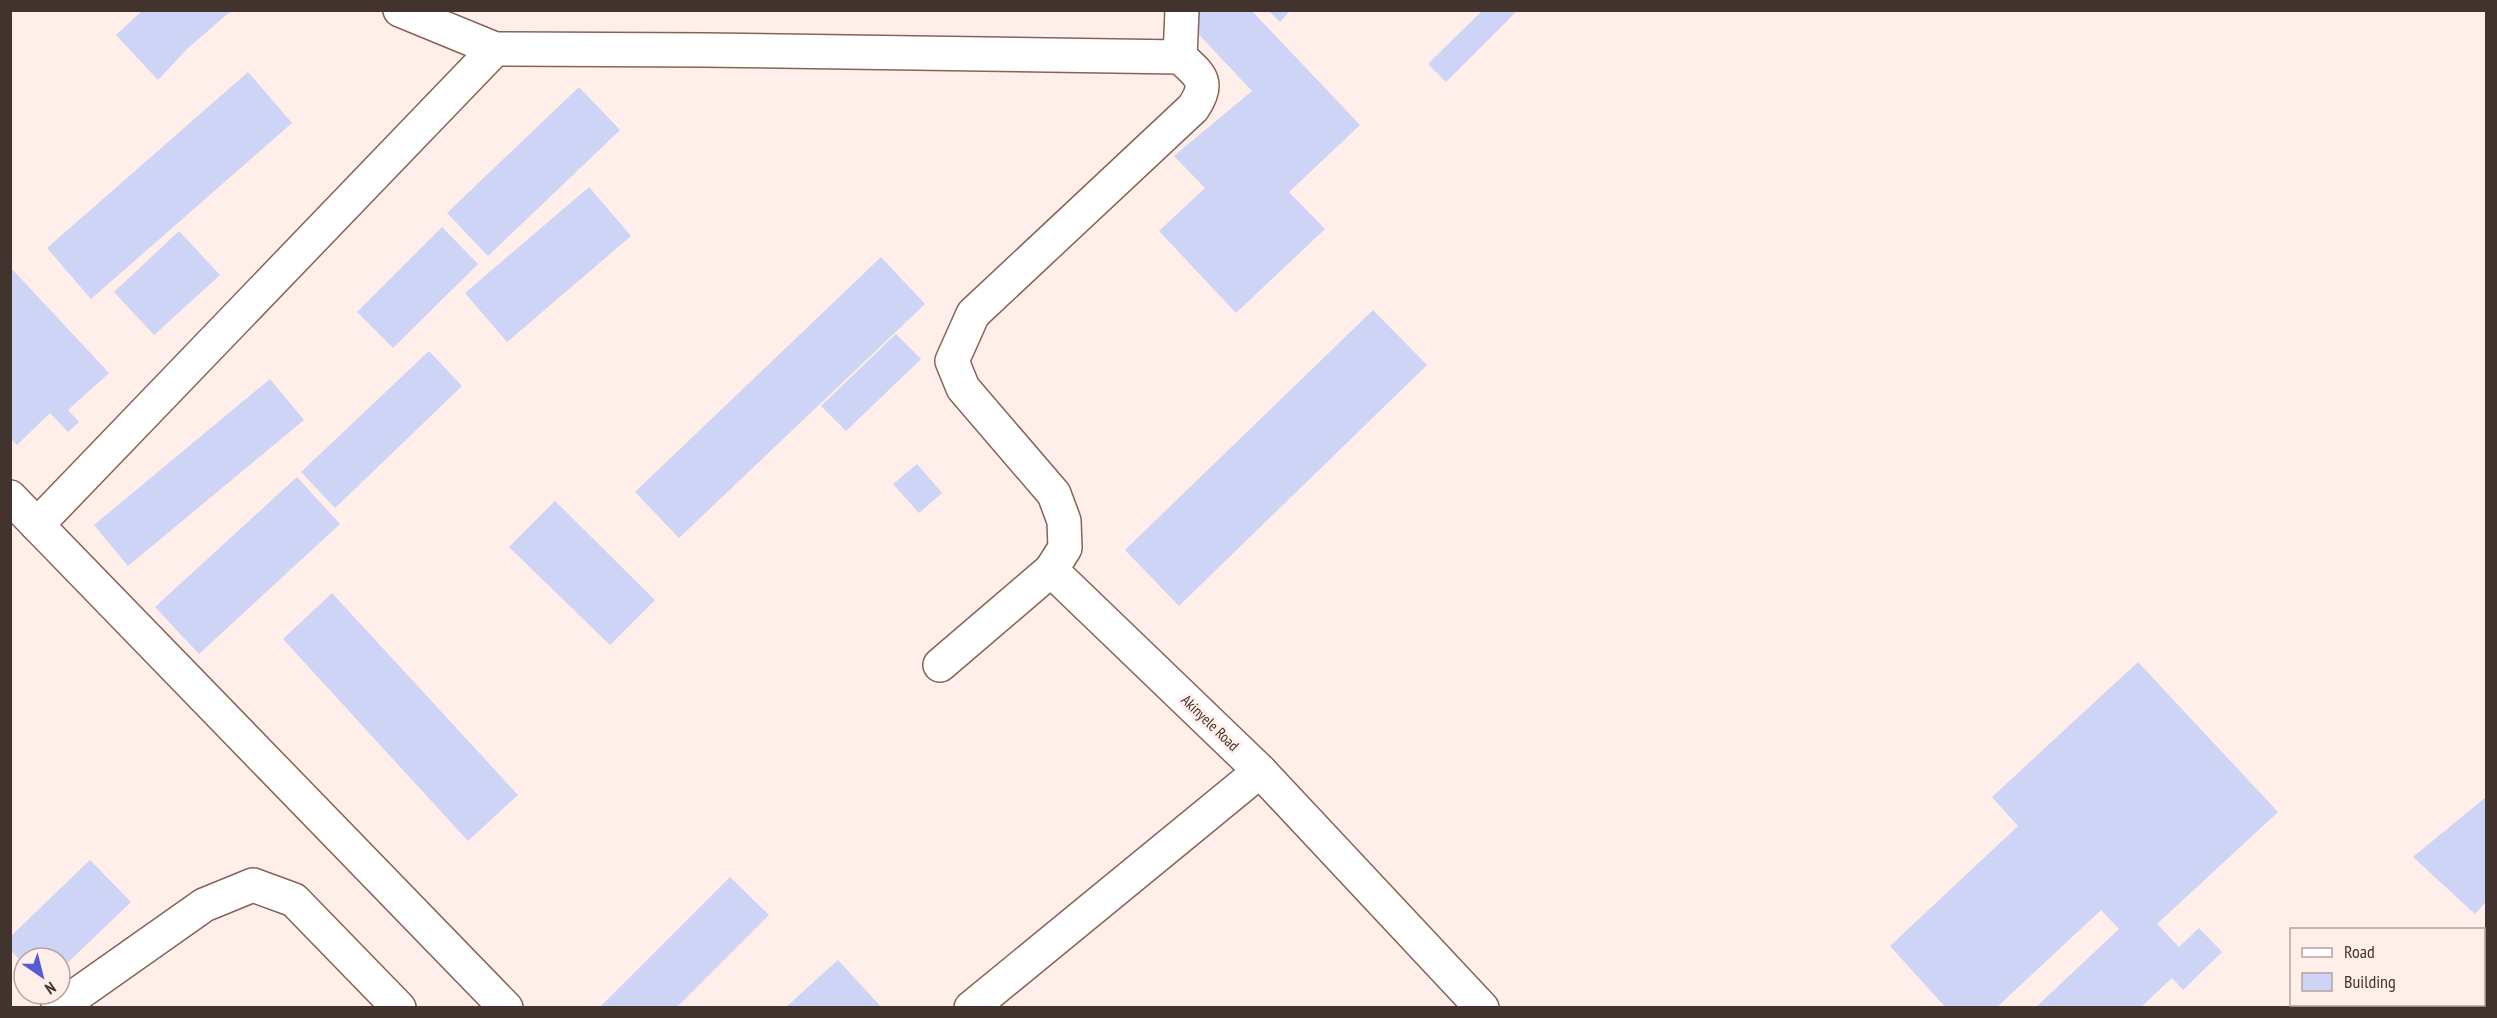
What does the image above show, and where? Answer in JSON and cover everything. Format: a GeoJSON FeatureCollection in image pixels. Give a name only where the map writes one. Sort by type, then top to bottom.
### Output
{"type":"FeatureCollection","features":[{"type":"Feature","properties":{"kind":"street"},"geometry":{"type":"LineString","coordinates":[[400,10],[495,49],[1180,57],[1196,72],[1202,83],[1202,94],[1193,108],[973,314],[952,362],[963,388],[1054,494],[1064,521],[1065,548],[1052,570],[940,666]]}},
{"type":"Feature","properties":{"kind":"street"},"geometry":{"type":"LineString","coordinates":[[1180,57],[1182,10]]}},
{"type":"Feature","properties":{"kind":"street"},"geometry":{"type":"LineString","coordinates":[[37,525],[495,49]]}},
{"type":"Feature","properties":{"kind":"street"},"geometry":{"type":"LineString","coordinates":[[10,497],[506,1008]]}},
{"type":"Feature","properties":{"kind":"street","name":"Akinyele Road"},"geometry":{"type":"LineString","coordinates":[[1052,570],[1260,771],[1482,1008]]}},
{"type":"Feature","properties":{"kind":"street"},"geometry":{"type":"LineString","coordinates":[[971,1008],[1260,771]]}},
{"type":"Feature","properties":{"kind":"street"},"geometry":{"type":"LineString","coordinates":[[58,1008],[204,905],[253,885],[294,900],[399,1008]]}},
{"type":"Feature","properties":{"kind":"building"},"geometry":{"type":"Polygon","coordinates":[[[143,10],[232,10],[187,49],[158,80],[116,35],[143,10]]]}},
{"type":"Feature","properties":{"kind":"building"},"geometry":{"type":"Polygon","coordinates":[[[1203,10],[1251,10],[1360,125],[1289,192],[1325,229],[1236,313],[1159,231],[1205,188],[1174,156],[1252,91],[1189,24],[1203,10]]]}},
{"type":"Feature","properties":{"kind":"building"},"geometry":{"type":"Polygon","coordinates":[[[1268,10],[1291,10],[1280,22],[1268,10]]]}},
{"type":"Feature","properties":{"kind":"building"},"geometry":{"type":"Polygon","coordinates":[[[1483,10],[1518,10],[1446,82],[1428,64],[1483,10]]]}},
{"type":"Feature","properties":{"kind":"building"},"geometry":{"type":"Polygon","coordinates":[[[248,72],[292,123],[91,299],[47,248],[248,72]]]}},
{"type":"Feature","properties":{"kind":"building"},"geometry":{"type":"Polygon","coordinates":[[[579,87],[620,130],[488,256],[447,213],[579,87]]]}},
{"type":"Feature","properties":{"kind":"building"},"geometry":{"type":"Polygon","coordinates":[[[589,187],[631,236],[507,342],[465,293],[589,187]]]}},
{"type":"Feature","properties":{"kind":"building"},"geometry":{"type":"Polygon","coordinates":[[[442,227],[478,264],[393,348],[357,312],[442,227]]]}},
{"type":"Feature","properties":{"kind":"building"},"geometry":{"type":"Polygon","coordinates":[[[179,231],[220,275],[154,335],[114,292],[179,231]]]}},
{"type":"Feature","properties":{"kind":"building"},"geometry":{"type":"Polygon","coordinates":[[[881,257],[925,304],[679,538],[635,492],[881,257]]]}},
{"type":"Feature","properties":{"kind":"building"},"geometry":{"type":"Polygon","coordinates":[[[10,267],[109,373],[68,410],[79,422],[68,432],[50,413],[17,445],[10,438],[10,267]]]}},
{"type":"Feature","properties":{"kind":"building"},"geometry":{"type":"Polygon","coordinates":[[[1373,310],[1427,365],[1179,606],[1125,550],[1373,310]]]}},
{"type":"Feature","properties":{"kind":"building"},"geometry":{"type":"Polygon","coordinates":[[[896,334],[921,359],[846,431],[821,406],[896,334]]]}},
{"type":"Feature","properties":{"kind":"building"},"geometry":{"type":"Polygon","coordinates":[[[429,351],[462,386],[335,508],[301,472],[429,351]]]}},
{"type":"Feature","properties":{"kind":"building"},"geometry":{"type":"Polygon","coordinates":[[[270,379],[304,420],[128,566],[94,525],[270,379]]]}},
{"type":"Feature","properties":{"kind":"building"},"geometry":{"type":"Polygon","coordinates":[[[917,464],[942,493],[919,513],[893,484],[917,464]]]}},
{"type":"Feature","properties":{"kind":"building"},"geometry":{"type":"Polygon","coordinates":[[[297,477],[340,524],[199,654],[155,607],[297,477]]]}},
{"type":"Feature","properties":{"kind":"building"},"geometry":{"type":"Polygon","coordinates":[[[555,501],[655,600],[610,645],[509,547],[555,501]]]}},
{"type":"Feature","properties":{"kind":"building"},"geometry":{"type":"Polygon","coordinates":[[[332,593],[518,795],[468,841],[283,639],[332,593]]]}},
{"type":"Feature","properties":{"kind":"building"},"geometry":{"type":"Polygon","coordinates":[[[2138,662],[2278,812],[2157,924],[2179,947],[2199,928],[2222,952],[2183,990],[2172,978],[2140,1008],[2035,1008],[2119,929],[2101,910],[1996,1008],[1946,1008],[1890,946],[2018,826],[1992,797],[2138,662]]]}},
{"type":"Feature","properties":{"kind":"building"},"geometry":{"type":"Polygon","coordinates":[[[2486,797],[2486,902],[2475,914],[2413,857],[2486,797]]]}},
{"type":"Feature","properties":{"kind":"building"},"geometry":{"type":"Polygon","coordinates":[[[90,860],[131,902],[72,959],[72,946],[12,946],[12,952],[10,937],[90,860]]]}},
{"type":"Feature","properties":{"kind":"building"},"geometry":{"type":"Polygon","coordinates":[[[730,877],[769,915],[676,1008],[599,1008],[730,877]]]}},
{"type":"Feature","properties":{"kind":"building"},"geometry":{"type":"Polygon","coordinates":[[[838,960],[882,1008],[785,1008],[838,960]]]}}]}
